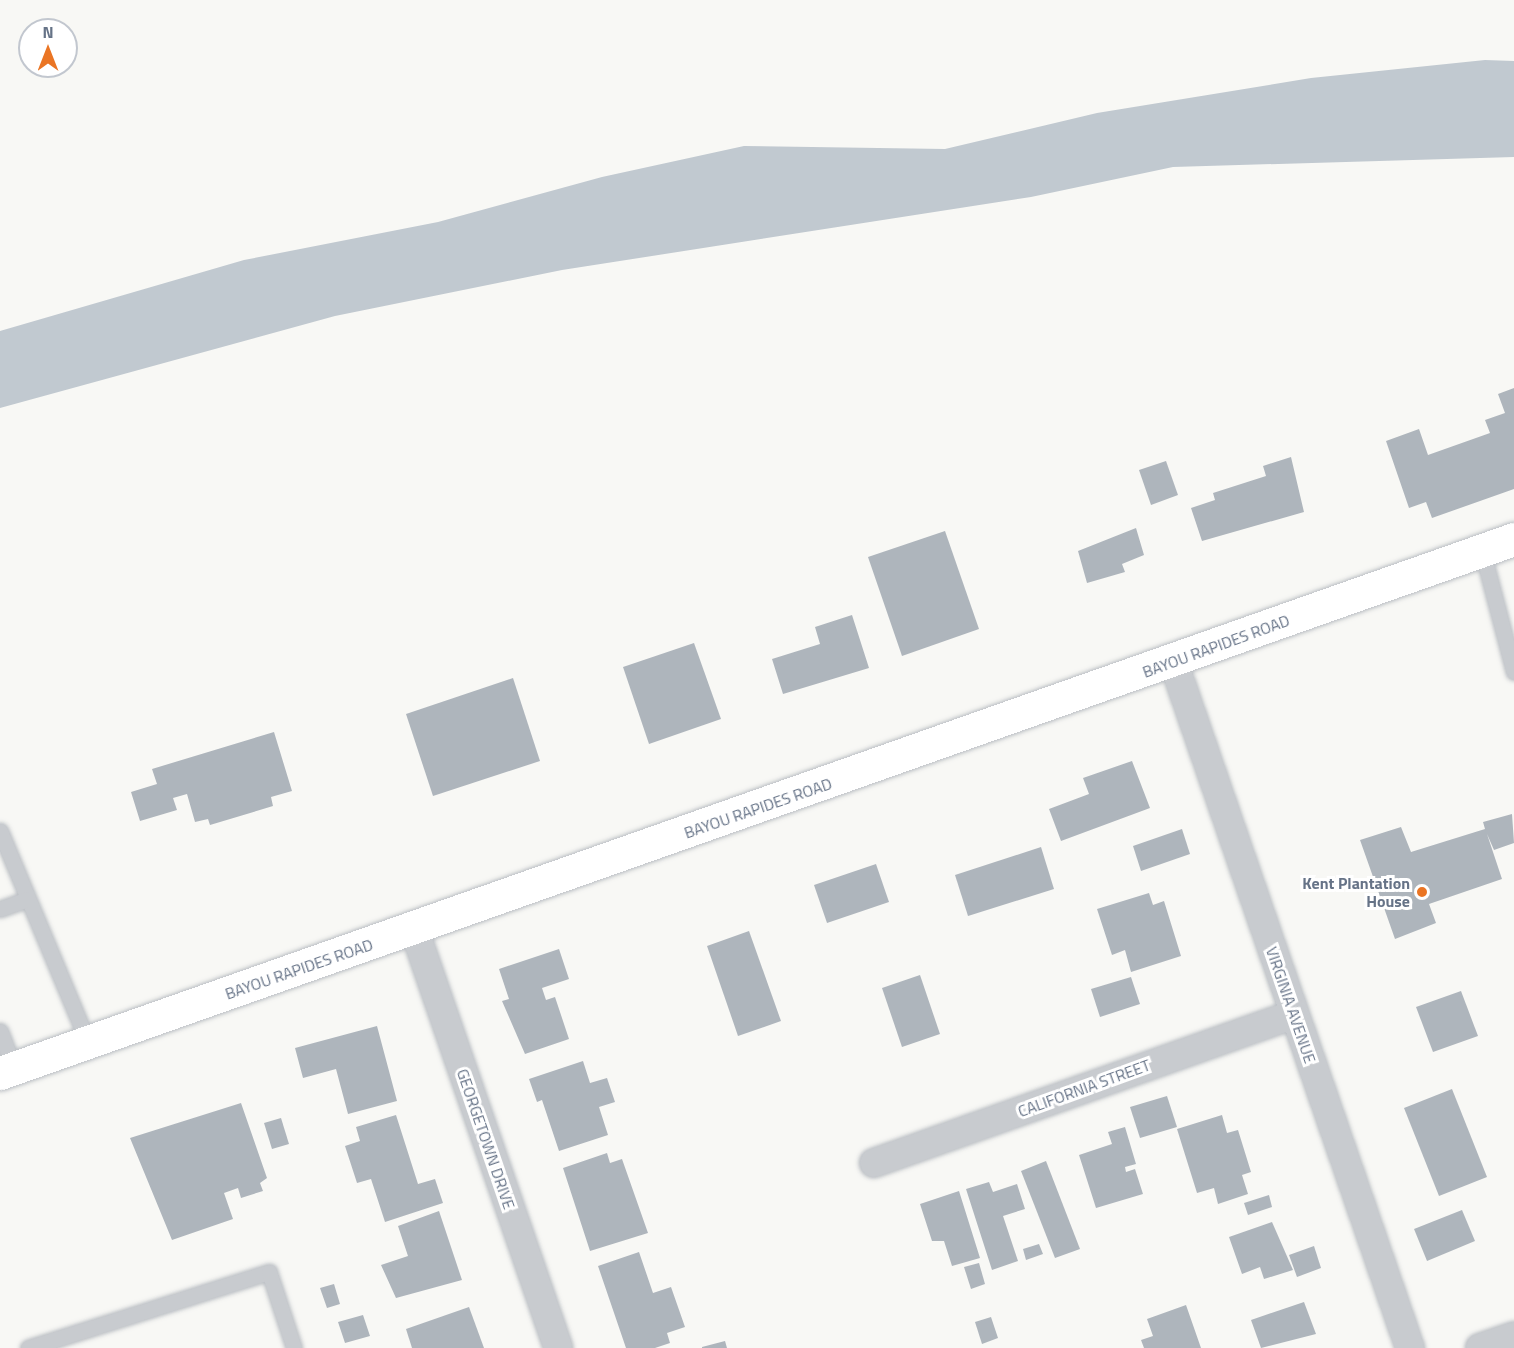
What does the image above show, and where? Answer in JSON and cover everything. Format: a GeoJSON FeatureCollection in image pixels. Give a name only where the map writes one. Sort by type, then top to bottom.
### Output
{"type":"FeatureCollection","features":[{"type":"Feature","properties":{"kind":"main road","name":"BAYOU RAPIDES ROAD"},"geometry":{"type":"LineString","coordinates":[[7,1071],[1514,539]]}},
{"type":"Feature","properties":{"kind":"street","name":"VIRGINIA AVENUE"},"geometry":{"type":"LineString","coordinates":[[1173,661],[1410,1348]]}},
{"type":"Feature","properties":{"kind":"street","name":"GEORGETOWN DRIVE"},"geometry":{"type":"LineString","coordinates":[[414,929],[558,1348]]}},
{"type":"Feature","properties":{"kind":"street","name":"CALIFORNIA STREET"},"geometry":{"type":"LineString","coordinates":[[874,1163],[1294,1014]]}},
{"type":"Feature","properties":{"kind":"street"},"geometry":{"type":"LineString","coordinates":[[1480,1348],[1514,1336]]}},
{"type":"Feature","properties":{"kind":"lane"},"geometry":{"type":"LineString","coordinates":[[1482,550],[1514,672]]}},
{"type":"Feature","properties":{"kind":"lane"},"geometry":{"type":"LineString","coordinates":[[0,831],[88,1042]]}},
{"type":"Feature","properties":{"kind":"lane"},"geometry":{"type":"LineString","coordinates":[[0,909],[27,899]]}},
{"type":"Feature","properties":{"kind":"lane"},"geometry":{"type":"LineString","coordinates":[[0,1031],[7,1071]]}},
{"type":"Feature","properties":{"kind":"lane"},"geometry":{"type":"LineString","coordinates":[[28,1348],[269,1272],[294,1348]]}},
{"type":"Feature","properties":{"kind":"shaded area"},"geometry":{"type":"Polygon","coordinates":[[[1485,60],[1514,61],[1514,157],[1173,167],[1031,197],[562,270],[335,316],[0,408],[0,331],[244,260],[438,222],[602,177],[744,146],[945,149],[1097,113],[1311,78],[1485,60]]]}},
{"type":"Feature","properties":{"kind":"building"},"geometry":{"type":"Polygon","coordinates":[[[1514,388],[1514,489],[1432,518],[1426,502],[1409,508],[1386,441],[1419,429],[1428,455],[1490,433],[1485,420],[1505,413],[1498,394],[1514,388]]]}},
{"type":"Feature","properties":{"kind":"building"},"geometry":{"type":"Polygon","coordinates":[[[1291,457],[1304,512],[1202,541],[1191,508],[1215,500],[1213,493],[1266,476],[1263,466],[1291,457]]]}},
{"type":"Feature","properties":{"kind":"building"},"geometry":{"type":"Polygon","coordinates":[[[1166,461],[1178,495],[1151,505],[1139,470],[1166,461]]]}},
{"type":"Feature","properties":{"kind":"building"},"geometry":{"type":"Polygon","coordinates":[[[1136,528],[1144,555],[1122,564],[1125,572],[1087,583],[1078,551],[1136,528]]]}},
{"type":"Feature","properties":{"kind":"building"},"geometry":{"type":"Polygon","coordinates":[[[945,531],[979,629],[902,656],[868,557],[945,531]]]}},
{"type":"Feature","properties":{"kind":"building"},"geometry":{"type":"Polygon","coordinates":[[[852,615],[869,668],[783,694],[772,659],[820,644],[815,627],[852,615]]]}},
{"type":"Feature","properties":{"kind":"building"},"geometry":{"type":"Polygon","coordinates":[[[694,643],[721,719],[649,744],[623,667],[694,643]]]}},
{"type":"Feature","properties":{"kind":"building"},"geometry":{"type":"Polygon","coordinates":[[[513,678],[540,761],[433,796],[406,714],[513,678]]]}},
{"type":"Feature","properties":{"kind":"building"},"geometry":{"type":"Polygon","coordinates":[[[274,732],[292,791],[271,797],[273,806],[210,825],[208,819],[195,822],[187,794],[173,798],[177,810],[140,821],[131,792],[157,784],[152,769],[274,732]]]}},
{"type":"Feature","properties":{"kind":"building"},"geometry":{"type":"Polygon","coordinates":[[[1132,761],[1150,808],[1061,841],[1049,809],[1089,794],[1083,778],[1132,761]]]}},
{"type":"Feature","properties":{"kind":"building","name":"Kent Plantation House"},"geometry":{"type":"Polygon","coordinates":[[[1512,814],[1514,843],[1494,850],[1487,834],[1502,879],[1429,904],[1436,923],[1395,939],[1360,840],[1401,827],[1411,852],[1485,829],[1483,822],[1512,814]]]}},
{"type":"Feature","properties":{"kind":"building"},"geometry":{"type":"Polygon","coordinates":[[[1182,829],[1190,854],[1141,871],[1133,846],[1182,829]]]}},
{"type":"Feature","properties":{"kind":"building"},"geometry":{"type":"Polygon","coordinates":[[[1041,847],[1054,889],[968,916],[955,875],[1041,847]]]}},
{"type":"Feature","properties":{"kind":"building"},"geometry":{"type":"Polygon","coordinates":[[[876,864],[889,902],[827,923],[814,885],[876,864]]]}},
{"type":"Feature","properties":{"kind":"building"},"geometry":{"type":"Polygon","coordinates":[[[1149,893],[1153,905],[1164,901],[1181,956],[1131,972],[1125,950],[1112,955],[1097,909],[1149,893]]]}},
{"type":"Feature","properties":{"kind":"building"},"geometry":{"type":"Polygon","coordinates":[[[749,931],[781,1021],[738,1036],[707,946],[749,931]]]}},
{"type":"Feature","properties":{"kind":"building"},"geometry":{"type":"Polygon","coordinates":[[[559,949],[569,979],[542,988],[546,1000],[555,997],[569,1039],[525,1054],[502,1001],[509,999],[499,969],[559,949]]]}},
{"type":"Feature","properties":{"kind":"building"},"geometry":{"type":"Polygon","coordinates":[[[920,975],[940,1034],[902,1047],[882,988],[920,975]]]}},
{"type":"Feature","properties":{"kind":"building"},"geometry":{"type":"Polygon","coordinates":[[[1131,977],[1140,1004],[1100,1017],[1091,989],[1131,977]]]}},
{"type":"Feature","properties":{"kind":"building"},"geometry":{"type":"Polygon","coordinates":[[[1461,991],[1478,1036],[1433,1052],[1416,1007],[1461,991]]]}},
{"type":"Feature","properties":{"kind":"building"},"geometry":{"type":"Polygon","coordinates":[[[377,1026],[397,1101],[348,1114],[336,1069],[303,1078],[295,1048],[377,1026]]]}},
{"type":"Feature","properties":{"kind":"building"},"geometry":{"type":"Polygon","coordinates":[[[583,1061],[590,1083],[607,1078],[615,1102],[599,1107],[608,1135],[559,1151],[542,1100],[537,1102],[529,1079],[583,1061]]]}},
{"type":"Feature","properties":{"kind":"building"},"geometry":{"type":"Polygon","coordinates":[[[1452,1089],[1487,1177],[1439,1196],[1404,1108],[1452,1089]]]}},
{"type":"Feature","properties":{"kind":"building"},"geometry":{"type":"Polygon","coordinates":[[[1167,1096],[1177,1127],[1140,1138],[1130,1107],[1167,1096]]]}},
{"type":"Feature","properties":{"kind":"building"},"geometry":{"type":"Polygon","coordinates":[[[241,1103],[267,1178],[260,1183],[263,1191],[241,1198],[238,1188],[224,1193],[233,1219],[172,1240],[130,1138],[241,1103]]]}},
{"type":"Feature","properties":{"kind":"building"},"geometry":{"type":"Polygon","coordinates":[[[396,1115],[418,1184],[435,1179],[443,1203],[385,1222],[371,1179],[357,1183],[345,1146],[360,1141],[356,1127],[396,1115]]]}},
{"type":"Feature","properties":{"kind":"building"},"geometry":{"type":"Polygon","coordinates":[[[1222,1115],[1227,1133],[1238,1130],[1251,1172],[1242,1175],[1248,1194],[1218,1204],[1214,1188],[1197,1193],[1177,1129],[1222,1115]]]}},
{"type":"Feature","properties":{"kind":"building"},"geometry":{"type":"Polygon","coordinates":[[[281,1118],[289,1144],[272,1149],[264,1123],[281,1118]]]}},
{"type":"Feature","properties":{"kind":"building"},"geometry":{"type":"Polygon","coordinates":[[[1125,1127],[1136,1164],[1125,1167],[1126,1172],[1135,1169],[1143,1194],[1096,1208],[1079,1155],[1112,1144],[1108,1132],[1125,1127]]]}},
{"type":"Feature","properties":{"kind":"building"},"geometry":{"type":"Polygon","coordinates":[[[607,1153],[610,1163],[622,1159],[648,1233],[590,1251],[563,1168],[607,1153]]]}},
{"type":"Feature","properties":{"kind":"building"},"geometry":{"type":"Polygon","coordinates":[[[1046,1161],[1080,1249],[1055,1258],[1021,1171],[1046,1161]]]}},
{"type":"Feature","properties":{"kind":"building"},"geometry":{"type":"Polygon","coordinates":[[[989,1182],[993,1192],[1017,1184],[1025,1209],[1003,1216],[1018,1261],[992,1270],[966,1189],[989,1182]]]}},
{"type":"Feature","properties":{"kind":"building"},"geometry":{"type":"Polygon","coordinates":[[[959,1191],[980,1258],[952,1266],[944,1241],[932,1241],[920,1204],[959,1191]]]}},
{"type":"Feature","properties":{"kind":"building"},"geometry":{"type":"Polygon","coordinates":[[[1269,1195],[1272,1207],[1248,1215],[1244,1203],[1269,1195]]]}},
{"type":"Feature","properties":{"kind":"building"},"geometry":{"type":"Polygon","coordinates":[[[1462,1210],[1475,1241],[1427,1261],[1414,1229],[1462,1210]]]}},
{"type":"Feature","properties":{"kind":"building"},"geometry":{"type":"Polygon","coordinates":[[[439,1211],[462,1280],[396,1298],[381,1265],[408,1256],[398,1226],[439,1211]]]}},
{"type":"Feature","properties":{"kind":"building"},"geometry":{"type":"Polygon","coordinates":[[[1272,1222],[1293,1270],[1264,1279],[1260,1267],[1242,1274],[1229,1237],[1272,1222]]]}},
{"type":"Feature","properties":{"kind":"building"},"geometry":{"type":"Polygon","coordinates":[[[1039,1244],[1043,1254],[1026,1260],[1023,1249],[1039,1244]]]}},
{"type":"Feature","properties":{"kind":"building"},"geometry":{"type":"Polygon","coordinates":[[[1314,1246],[1321,1268],[1297,1277],[1289,1255],[1314,1246]]]}},
{"type":"Feature","properties":{"kind":"building"},"geometry":{"type":"Polygon","coordinates":[[[639,1252],[653,1293],[671,1287],[685,1327],[667,1333],[670,1343],[655,1348],[626,1348],[598,1266],[639,1252]]]}},
{"type":"Feature","properties":{"kind":"building"},"geometry":{"type":"Polygon","coordinates":[[[979,1263],[985,1284],[971,1289],[964,1267],[979,1263]]]}},
{"type":"Feature","properties":{"kind":"building"},"geometry":{"type":"Polygon","coordinates":[[[334,1284],[340,1304],[327,1308],[320,1288],[334,1284]]]}},
{"type":"Feature","properties":{"kind":"building"},"geometry":{"type":"Polygon","coordinates":[[[1304,1302],[1316,1334],[1261,1348],[1251,1320],[1304,1302]]]}},
{"type":"Feature","properties":{"kind":"building"},"geometry":{"type":"Polygon","coordinates":[[[1186,1305],[1201,1348],[1144,1348],[1141,1340],[1153,1336],[1147,1319],[1186,1305]]]}},
{"type":"Feature","properties":{"kind":"building"},"geometry":{"type":"Polygon","coordinates":[[[469,1307],[484,1348],[412,1348],[406,1329],[469,1307]]]}},
{"type":"Feature","properties":{"kind":"building"},"geometry":{"type":"Polygon","coordinates":[[[363,1315],[370,1336],[345,1343],[338,1322],[363,1315]]]}},
{"type":"Feature","properties":{"kind":"building"},"geometry":{"type":"Polygon","coordinates":[[[991,1317],[998,1338],[982,1344],[975,1322],[991,1317]]]}},
{"type":"Feature","properties":{"kind":"building"},"geometry":{"type":"Polygon","coordinates":[[[725,1341],[727,1348],[702,1348],[702,1347],[725,1341]]]}},
{"type":"Feature","properties":{"kind":"place","name":"Kent Plantation House"},"geometry":{"type":"Point","coordinates":[1422,892]}}]}
